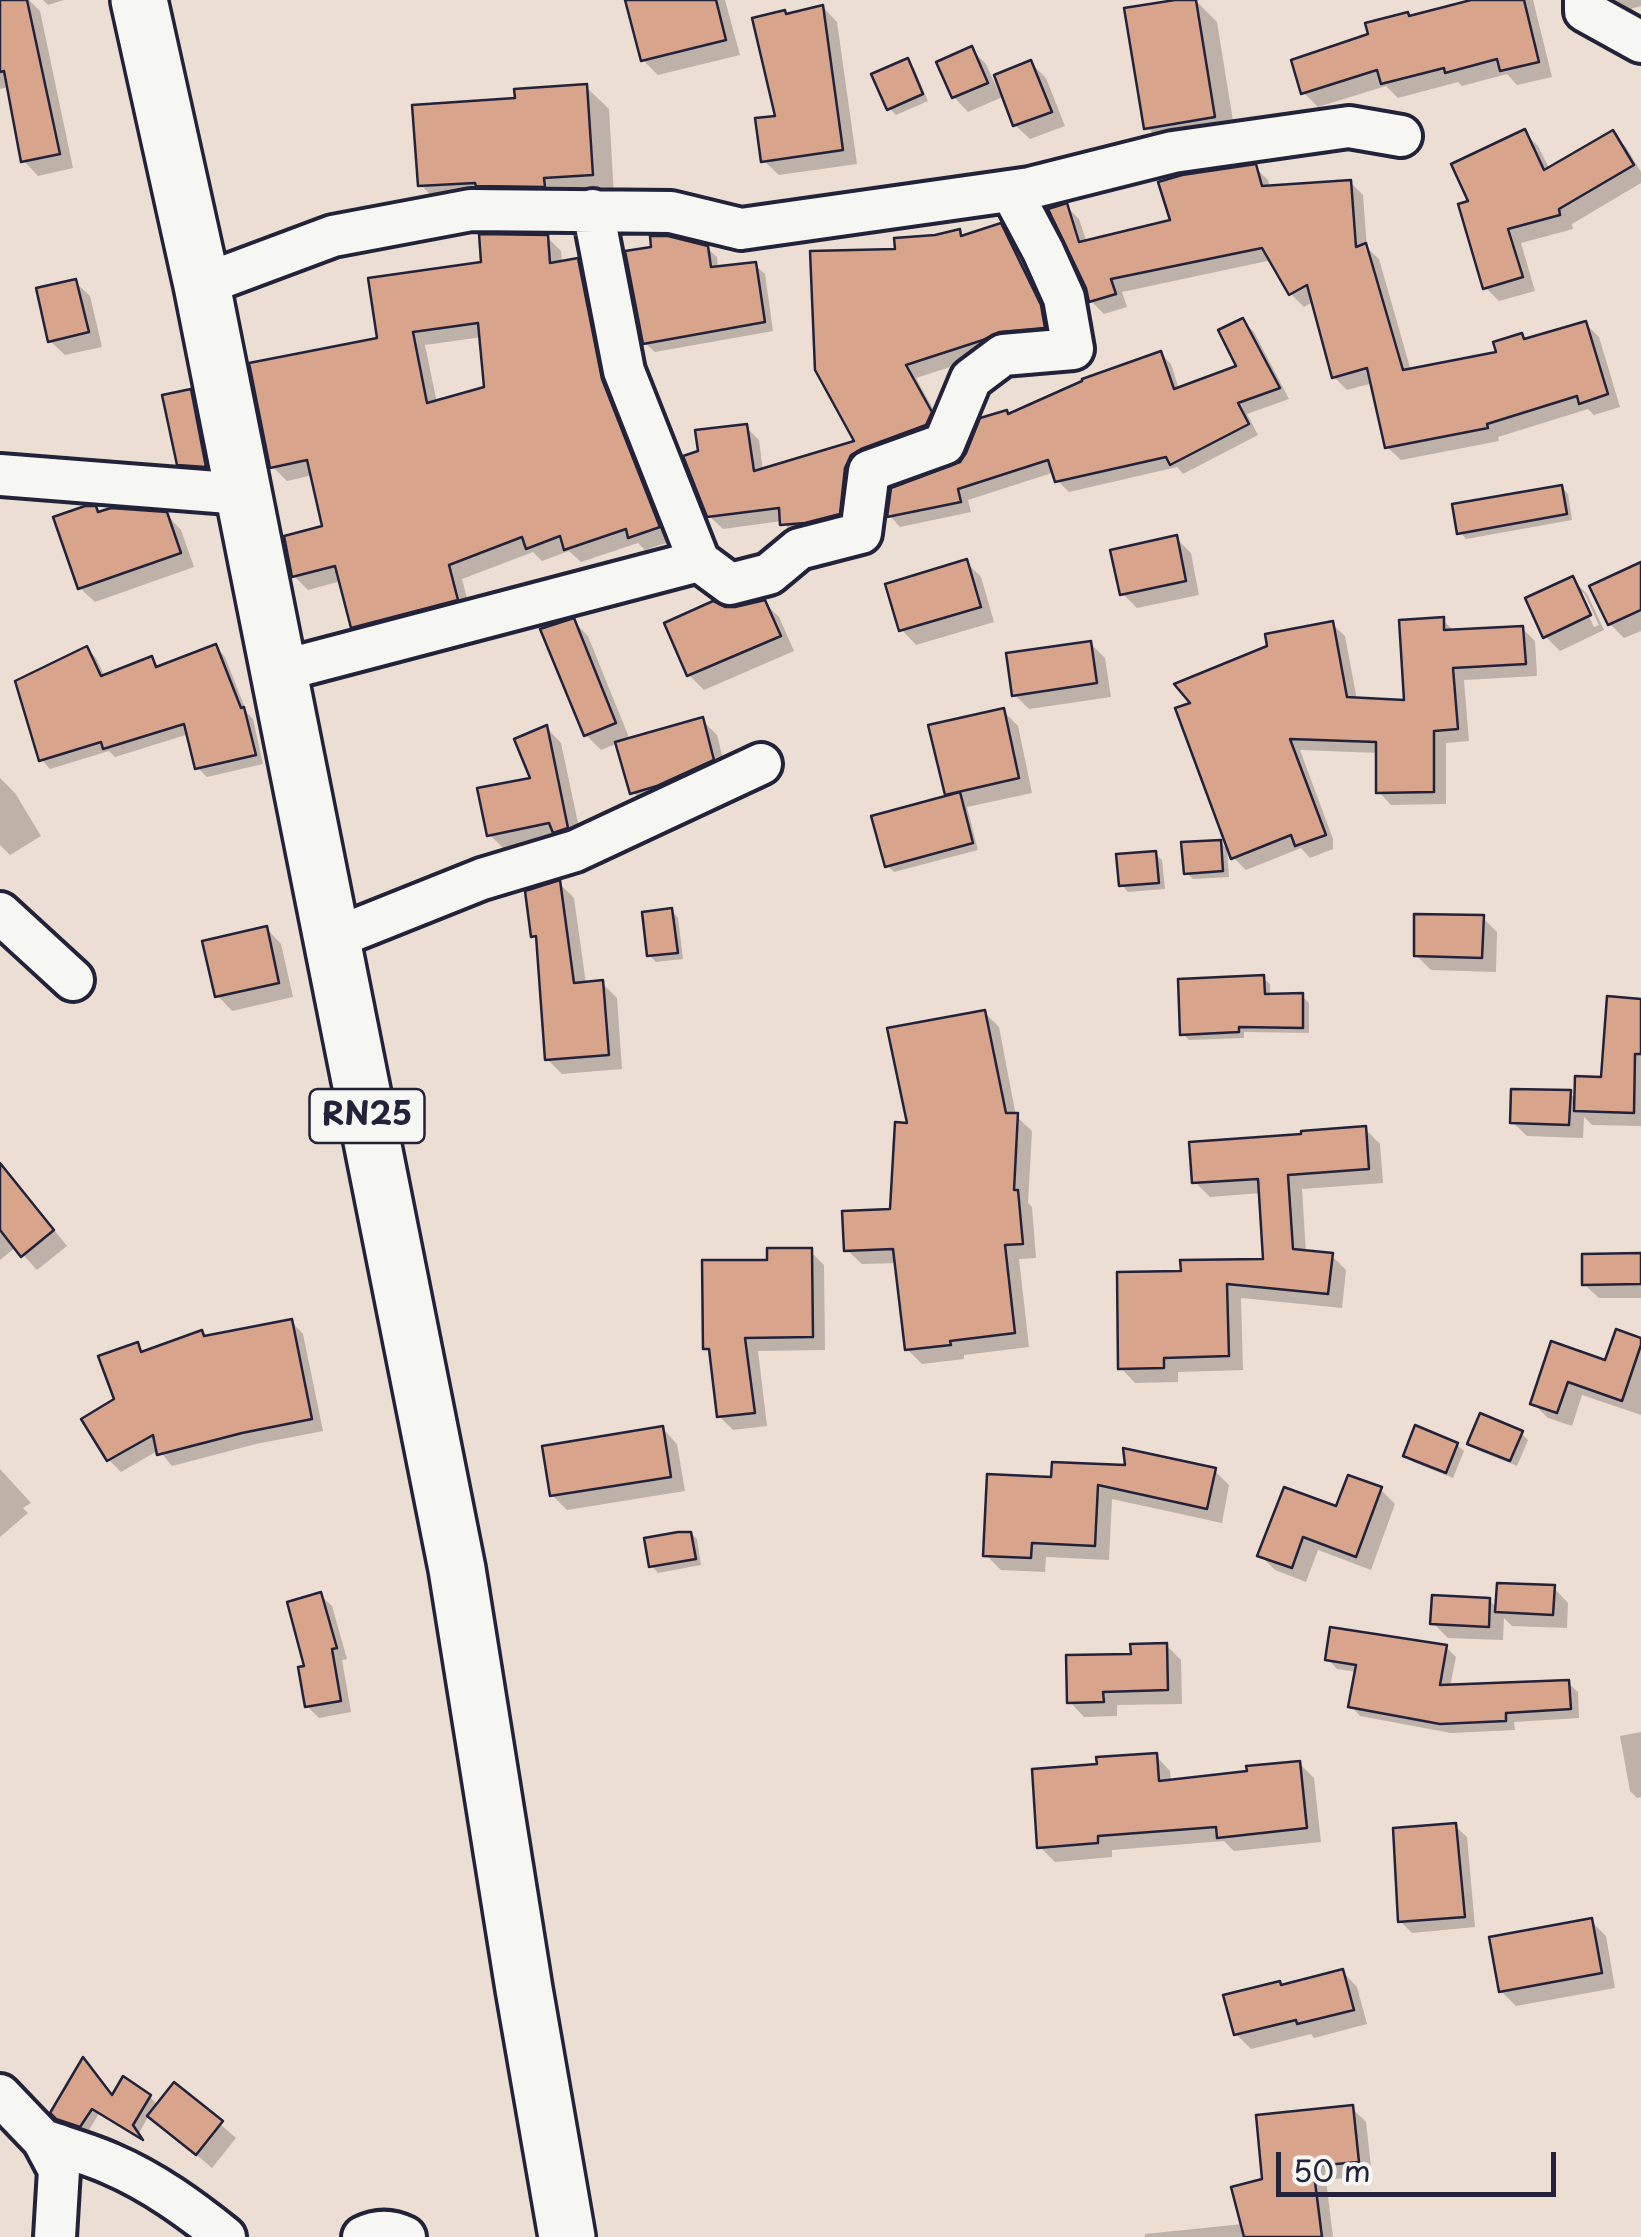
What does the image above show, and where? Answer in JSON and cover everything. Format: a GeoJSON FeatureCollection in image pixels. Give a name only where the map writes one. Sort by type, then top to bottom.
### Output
{"type":"FeatureCollection","features":[{"type":"Feature","properties":{"kind":"main road","name":"RN25"},"geometry":{"type":"LineString","coordinates":[[139,0],[202,285],[457,1569],[566,2237]]}},
{"type":"Feature","properties":{"kind":"street"},"geometry":{"type":"LineString","coordinates":[[1585,0],[1585,11],[1641,42]]}},
{"type":"Feature","properties":{"kind":"street"},"geometry":{"type":"LineString","coordinates":[[202,285],[333,236],[472,210],[671,212],[742,229],[1010,191],[1173,152],[1348,127],[1401,136]]}},
{"type":"Feature","properties":{"kind":"street"},"geometry":{"type":"LineString","coordinates":[[593,210],[624,371],[699,561],[730,584],[769,574],[799,549],[861,533],[870,472],[944,444],[972,380],[1004,354],[1074,349],[1064,298],[1044,251],[1010,191]]}},
{"type":"Feature","properties":{"kind":"street"},"geometry":{"type":"LineString","coordinates":[[0,476],[242,494]]}},
{"type":"Feature","properties":{"kind":"street"},"geometry":{"type":"LineString","coordinates":[[280,671],[699,561]]}},
{"type":"Feature","properties":{"kind":"street"},"geometry":{"type":"LineString","coordinates":[[332,939],[482,879],[575,850],[760,764]]}},
{"type":"Feature","properties":{"kind":"street"},"geometry":{"type":"LineString","coordinates":[[0,913],[73,980]]}},
{"type":"Feature","properties":{"kind":"street"},"geometry":{"type":"LineString","coordinates":[[0,2095],[43,2140],[59,2170],[55,2237]]}},
{"type":"Feature","properties":{"kind":"street"},"geometry":{"type":"LineString","coordinates":[[43,2140],[148,2182],[225,2237]]}},
{"type":"Feature","properties":{"kind":"street"},"geometry":{"type":"LineString","coordinates":[[363,2237],[372,2232],[393,2231],[405,2237]]}},
{"type":"Feature","properties":{"kind":"building"},"geometry":{"type":"Polygon","coordinates":[[[0,0],[27,0],[60,154],[21,162],[4,71],[0,72],[0,0]]]}},
{"type":"Feature","properties":{"kind":"building"},"geometry":{"type":"Polygon","coordinates":[[[625,0],[716,0],[726,40],[641,61],[625,0]]]}},
{"type":"Feature","properties":{"kind":"building"},"geometry":{"type":"Polygon","coordinates":[[[1196,0],[1215,117],[1144,129],[1124,8],[1196,0]]]}},
{"type":"Feature","properties":{"kind":"building"},"geometry":{"type":"Polygon","coordinates":[[[1471,0],[1524,0],[1539,62],[1500,71],[1497,59],[1381,84],[1377,70],[1301,94],[1291,60],[1368,34],[1365,23],[1471,0]]]}},
{"type":"Feature","properties":{"kind":"building"},"geometry":{"type":"Polygon","coordinates":[[[823,5],[843,150],[761,162],[755,118],[775,116],[752,18],[823,5]]]}},
{"type":"Feature","properties":{"kind":"building"},"geometry":{"type":"Polygon","coordinates":[[[972,46],[988,83],[952,98],[936,62],[972,46]]]}},
{"type":"Feature","properties":{"kind":"building"},"geometry":{"type":"Polygon","coordinates":[[[908,58],[923,94],[887,110],[871,74],[908,58]]]}},
{"type":"Feature","properties":{"kind":"building"},"geometry":{"type":"Polygon","coordinates":[[[1031,60],[1052,112],[1013,126],[994,75],[1031,60]]]}},
{"type":"Feature","properties":{"kind":"building"},"geometry":{"type":"Polygon","coordinates":[[[587,84],[593,175],[544,178],[545,187],[475,183],[418,186],[412,105],[515,98],[514,89],[587,84]]]}},
{"type":"Feature","properties":{"kind":"building"},"geometry":{"type":"Polygon","coordinates":[[[1525,129],[1544,170],[1613,130],[1634,165],[1559,209],[1560,215],[1508,229],[1523,277],[1483,289],[1458,204],[1468,201],[1451,164],[1525,129]]]}},
{"type":"Feature","properties":{"kind":"building"},"geometry":{"type":"Polygon","coordinates":[[[1256,164],[1262,186],[1351,180],[1356,247],[1366,243],[1403,370],[1496,352],[1493,342],[1522,333],[1524,339],[1586,321],[1608,394],[1579,404],[1577,396],[1487,424],[1488,428],[1385,448],[1367,368],[1332,378],[1307,285],[1289,295],[1262,248],[1111,279],[1116,294],[1089,302],[1048,209],[1067,203],[1079,242],[1170,220],[1158,182],[1256,164]]]}},
{"type":"Feature","properties":{"kind":"building"},"geometry":{"type":"Polygon","coordinates":[[[1001,223],[1041,305],[1045,328],[1000,332],[906,365],[932,412],[926,425],[851,455],[845,468],[840,514],[780,525],[779,508],[707,517],[683,456],[698,451],[695,430],[747,424],[754,471],[854,441],[815,370],[810,251],[895,249],[894,238],[960,229],[961,236],[1001,223]]]}},
{"type":"Feature","properties":{"kind":"building"},"geometry":{"type":"Polygon","coordinates":[[[479,234],[548,235],[550,263],[578,258],[602,379],[660,527],[628,538],[626,529],[564,550],[560,536],[526,549],[522,537],[449,565],[458,600],[351,628],[335,566],[292,577],[284,536],[322,526],[307,460],[270,468],[249,363],[377,338],[368,278],[481,262],[479,234]],[[478,323],[413,332],[427,403],[484,387],[478,323]]]}},
{"type":"Feature","properties":{"kind":"building"},"geometry":{"type":"Polygon","coordinates":[[[650,236],[668,236],[708,246],[711,267],[756,262],[765,322],[643,344],[625,251],[651,247],[650,236]]]}},
{"type":"Feature","properties":{"kind":"building"},"geometry":{"type":"Polygon","coordinates":[[[76,279],[89,332],[48,342],[36,288],[76,279]]]}},
{"type":"Feature","properties":{"kind":"building"},"geometry":{"type":"Polygon","coordinates":[[[1243,318],[1280,388],[1238,403],[1249,424],[1170,465],[1166,457],[1055,482],[1048,460],[958,489],[961,502],[887,517],[891,488],[960,462],[980,418],[1007,410],[1008,414],[1082,379],[1161,351],[1174,389],[1236,366],[1218,330],[1243,318]]]}},
{"type":"Feature","properties":{"kind":"building"},"geometry":{"type":"Polygon","coordinates":[[[191,389],[206,467],[177,465],[162,395],[191,389]]]}},
{"type":"Feature","properties":{"kind":"building"},"geometry":{"type":"Polygon","coordinates":[[[1562,485],[1567,514],[1457,534],[1452,504],[1562,485]]]}},
{"type":"Feature","properties":{"kind":"building"},"geometry":{"type":"Polygon","coordinates":[[[96,506],[98,512],[111,508],[167,512],[181,553],[78,589],[53,517],[96,506]]]}},
{"type":"Feature","properties":{"kind":"building"},"geometry":{"type":"Polygon","coordinates":[[[1177,535],[1186,581],[1120,595],[1110,550],[1177,535]]]}},
{"type":"Feature","properties":{"kind":"building"},"geometry":{"type":"Polygon","coordinates":[[[967,559],[981,607],[899,631],[885,584],[967,559]]]}},
{"type":"Feature","properties":{"kind":"building"},"geometry":{"type":"Polygon","coordinates":[[[1641,562],[1641,610],[1608,625],[1589,586],[1641,562]]]}},
{"type":"Feature","properties":{"kind":"building"},"geometry":{"type":"Polygon","coordinates":[[[1573,576],[1591,615],[1543,638],[1525,598],[1573,576]]]}},
{"type":"Feature","properties":{"kind":"building"},"geometry":{"type":"Polygon","coordinates":[[[765,600],[781,636],[687,676],[664,623],[713,601],[735,607],[765,600]]]}},
{"type":"Feature","properties":{"kind":"building"},"geometry":{"type":"Polygon","coordinates":[[[1444,617],[1444,630],[1523,626],[1526,664],[1453,668],[1458,729],[1434,731],[1434,792],[1376,793],[1376,742],[1290,739],[1326,835],[1295,846],[1291,835],[1231,859],[1175,708],[1190,703],[1174,684],[1267,646],[1265,634],[1333,621],[1347,697],[1404,700],[1399,620],[1444,617]]]}},
{"type":"Feature","properties":{"kind":"building"},"geometry":{"type":"Polygon","coordinates":[[[574,618],[616,723],[584,736],[540,629],[574,618]]]}},
{"type":"Feature","properties":{"kind":"building"},"geometry":{"type":"Polygon","coordinates":[[[1091,641],[1097,683],[1012,696],[1006,653],[1091,641]]]}},
{"type":"Feature","properties":{"kind":"building"},"geometry":{"type":"Polygon","coordinates":[[[216,644],[241,708],[244,707],[256,755],[195,769],[184,724],[103,749],[101,742],[39,761],[15,681],[87,646],[101,676],[152,656],[156,667],[216,644]]]}},
{"type":"Feature","properties":{"kind":"building"},"geometry":{"type":"Polygon","coordinates":[[[1004,708],[1019,778],[945,795],[928,725],[1004,708]]]}},
{"type":"Feature","properties":{"kind":"building"},"geometry":{"type":"Polygon","coordinates":[[[703,717],[714,760],[630,794],[615,742],[703,717]]]}},
{"type":"Feature","properties":{"kind":"building"},"geometry":{"type":"Polygon","coordinates":[[[547,725],[568,828],[553,833],[549,823],[487,836],[477,788],[530,778],[514,739],[547,725]]]}},
{"type":"Feature","properties":{"kind":"building"},"geometry":{"type":"Polygon","coordinates":[[[960,792],[973,843],[885,867],[871,816],[960,792]]]}},
{"type":"Feature","properties":{"kind":"building"},"geometry":{"type":"Polygon","coordinates":[[[1221,840],[1223,871],[1184,874],[1181,842],[1221,840]]]}},
{"type":"Feature","properties":{"kind":"building"},"geometry":{"type":"Polygon","coordinates":[[[1156,851],[1159,883],[1119,886],[1116,854],[1156,851]]]}},
{"type":"Feature","properties":{"kind":"building"},"geometry":{"type":"Polygon","coordinates":[[[560,880],[574,983],[603,980],[609,1055],[545,1060],[536,936],[531,937],[525,891],[560,880]]]}},
{"type":"Feature","properties":{"kind":"building"},"geometry":{"type":"Polygon","coordinates":[[[672,908],[678,953],[647,956],[642,912],[672,908]]]}},
{"type":"Feature","properties":{"kind":"building"},"geometry":{"type":"Polygon","coordinates":[[[1414,914],[1484,915],[1482,958],[1414,956],[1414,914]]]}},
{"type":"Feature","properties":{"kind":"building"},"geometry":{"type":"Polygon","coordinates":[[[267,926],[279,983],[215,997],[202,941],[267,926]]]}},
{"type":"Feature","properties":{"kind":"building"},"geometry":{"type":"Polygon","coordinates":[[[1264,975],[1265,994],[1303,993],[1303,1028],[1239,1027],[1239,1032],[1180,1035],[1178,979],[1264,975]]]}},
{"type":"Feature","properties":{"kind":"building"},"geometry":{"type":"Polygon","coordinates":[[[1607,996],[1641,999],[1641,1054],[1635,1054],[1634,1113],[1574,1111],[1575,1076],[1601,1077],[1607,996]]]}},
{"type":"Feature","properties":{"kind":"building"},"geometry":{"type":"Polygon","coordinates":[[[985,1010],[1006,1113],[1018,1113],[1014,1190],[1018,1190],[1023,1244],[1005,1245],[1015,1333],[905,1350],[893,1249],[844,1251],[842,1211],[890,1209],[895,1122],[907,1123],[887,1028],[985,1010]]]}},
{"type":"Feature","properties":{"kind":"building"},"geometry":{"type":"Polygon","coordinates":[[[1511,1089],[1571,1090],[1569,1125],[1510,1123],[1511,1089]]]}},
{"type":"Feature","properties":{"kind":"building"},"geometry":{"type":"Polygon","coordinates":[[[1366,1126],[1369,1169],[1288,1175],[1293,1249],[1333,1253],[1328,1294],[1227,1284],[1229,1356],[1164,1358],[1164,1368],[1118,1369],[1117,1272],[1181,1271],[1180,1260],[1263,1259],[1258,1179],[1192,1183],[1189,1142],[1366,1126]]]}},
{"type":"Feature","properties":{"kind":"building"},"geometry":{"type":"Polygon","coordinates":[[[0,1163],[54,1230],[21,1257],[0,1230],[0,1163]]]}},
{"type":"Feature","properties":{"kind":"building"},"geometry":{"type":"Polygon","coordinates":[[[767,1248],[812,1248],[813,1337],[745,1338],[755,1413],[717,1417],[709,1349],[703,1349],[702,1260],[767,1260],[767,1248]]]}},
{"type":"Feature","properties":{"kind":"building"},"geometry":{"type":"Polygon","coordinates":[[[1641,1253],[1641,1284],[1582,1285],[1582,1254],[1641,1253]]]}},
{"type":"Feature","properties":{"kind":"building"},"geometry":{"type":"Polygon","coordinates":[[[292,1319],[312,1419],[157,1455],[153,1435],[107,1461],[81,1419],[114,1399],[98,1356],[138,1342],[141,1352],[202,1330],[204,1336],[292,1319]]]}},
{"type":"Feature","properties":{"kind":"building"},"geometry":{"type":"Polygon","coordinates":[[[1616,1329],[1641,1338],[1622,1401],[1568,1382],[1557,1413],[1530,1404],[1551,1341],[1605,1360],[1616,1329]]]}},
{"type":"Feature","properties":{"kind":"building"},"geometry":{"type":"Polygon","coordinates":[[[1480,1413],[1523,1431],[1510,1461],[1467,1444],[1480,1413]]]}},
{"type":"Feature","properties":{"kind":"building"},"geometry":{"type":"Polygon","coordinates":[[[1415,1425],[1458,1443],[1446,1473],[1403,1456],[1415,1425]]]}},
{"type":"Feature","properties":{"kind":"building"},"geometry":{"type":"Polygon","coordinates":[[[663,1426],[671,1477],[550,1496],[542,1446],[663,1426]]]}},
{"type":"Feature","properties":{"kind":"building"},"geometry":{"type":"Polygon","coordinates":[[[1123,1448],[1216,1468],[1207,1509],[1098,1485],[1095,1546],[1032,1543],[1031,1558],[983,1556],[987,1474],[1051,1477],[1052,1462],[1125,1465],[1123,1448]]]}},
{"type":"Feature","properties":{"kind":"building"},"geometry":{"type":"Polygon","coordinates":[[[1348,1475],[1382,1487],[1356,1557],[1303,1537],[1292,1568],[1257,1556],[1284,1487],[1336,1506],[1348,1475]]]}},
{"type":"Feature","properties":{"kind":"building"},"geometry":{"type":"Polygon","coordinates":[[[691,1532],[696,1559],[649,1567],[644,1538],[691,1532]]]}},
{"type":"Feature","properties":{"kind":"building"},"geometry":{"type":"Polygon","coordinates":[[[1497,1583],[1555,1585],[1553,1615],[1495,1612],[1497,1583]]]}},
{"type":"Feature","properties":{"kind":"building"},"geometry":{"type":"Polygon","coordinates":[[[321,1592],[337,1648],[332,1649],[341,1701],[305,1707],[298,1667],[304,1666],[287,1602],[321,1592]]]}},
{"type":"Feature","properties":{"kind":"building"},"geometry":{"type":"Polygon","coordinates":[[[1432,1595],[1490,1598],[1489,1627],[1430,1624],[1432,1595]]]}},
{"type":"Feature","properties":{"kind":"building"},"geometry":{"type":"Polygon","coordinates":[[[1330,1627],[1447,1645],[1440,1685],[1569,1680],[1571,1709],[1506,1713],[1506,1721],[1440,1724],[1348,1707],[1356,1665],[1325,1660],[1330,1627]]]}},
{"type":"Feature","properties":{"kind":"building"},"geometry":{"type":"Polygon","coordinates":[[[1167,1643],[1168,1690],[1103,1692],[1104,1702],[1067,1703],[1066,1655],[1131,1654],[1130,1644],[1167,1643]]]}},
{"type":"Feature","properties":{"kind":"building"},"geometry":{"type":"Polygon","coordinates":[[[1157,1753],[1159,1781],[1300,1761],[1307,1828],[1217,1838],[1216,1827],[1098,1836],[1098,1843],[1037,1848],[1032,1769],[1097,1764],[1096,1757],[1157,1753]]]}},
{"type":"Feature","properties":{"kind":"building"},"geometry":{"type":"Polygon","coordinates":[[[1456,1823],[1465,1917],[1398,1922],[1393,1828],[1456,1823]]]}},
{"type":"Feature","properties":{"kind":"building"},"geometry":{"type":"Polygon","coordinates":[[[1592,1918],[1602,1973],[1499,1992],[1489,1937],[1592,1918]]]}},
{"type":"Feature","properties":{"kind":"building"},"geometry":{"type":"Polygon","coordinates":[[[1343,1969],[1354,2010],[1234,2035],[1223,1995],[1343,1969]]]}},
{"type":"Feature","properties":{"kind":"building"},"geometry":{"type":"Polygon","coordinates":[[[83,2057],[112,2095],[123,2076],[151,2095],[133,2125],[143,2140],[92,2109],[80,2127],[50,2113],[83,2057]]]}},
{"type":"Feature","properties":{"kind":"building"},"geometry":{"type":"Polygon","coordinates":[[[174,2082],[223,2121],[196,2155],[147,2116],[174,2082]]]}},
{"type":"Feature","properties":{"kind":"building"},"geometry":{"type":"Polygon","coordinates":[[[1353,2105],[1359,2162],[1313,2166],[1322,2237],[1244,2237],[1231,2187],[1262,2179],[1256,2115],[1353,2105]]]}}]}
